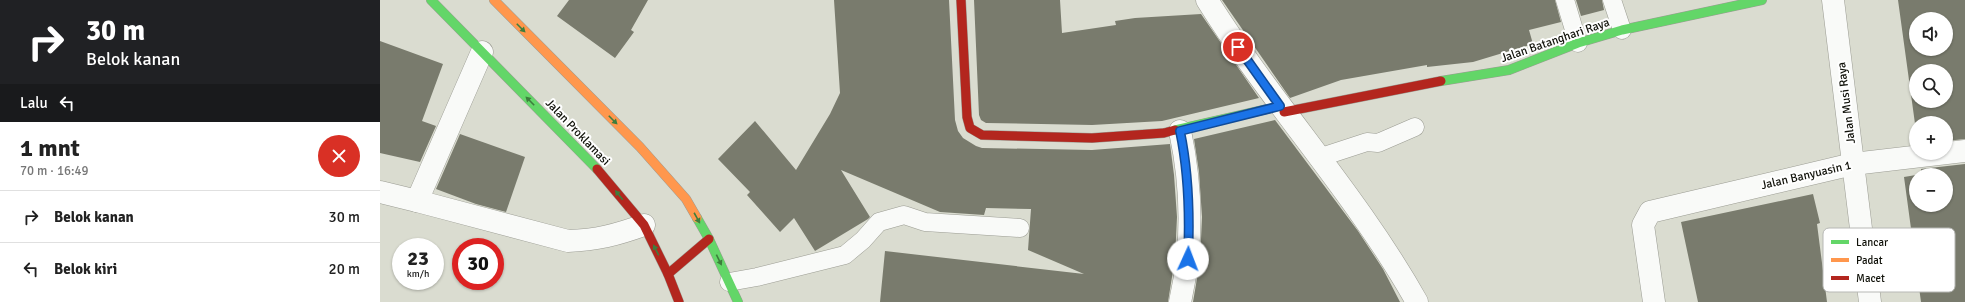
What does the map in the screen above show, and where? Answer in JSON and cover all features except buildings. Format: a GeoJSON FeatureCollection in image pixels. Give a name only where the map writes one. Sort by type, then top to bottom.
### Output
{"type":"FeatureCollection","features":[{"type":"Feature","properties":{"kind":"street","name":"Jalan Proklamasi"},"geometry":{"type":"LineString","coordinates":[[430,0],[602,174],[644,225],[668,274],[679,302]]}},
{"type":"Feature","properties":{"kind":"street"},"geometry":{"type":"LineString","coordinates":[[494,0],[640,147],[686,199],[708,239],[738,302]]}},
{"type":"Feature","properties":{"kind":"street","name":"Jalan Batanghari Raya"},"geometry":{"type":"LineString","coordinates":[[961,0],[967,117],[970,128],[982,135],[1092,138],[1180,131],[1282,109],[1412,85],[1509,70],[1578,44],[1622,30],[1762,0]]}},
{"type":"Feature","properties":{"kind":"street"},"geometry":{"type":"LineString","coordinates":[[1207,0],[1282,109],[1377,236],[1417,302]]}},
{"type":"Feature","properties":{"kind":"street","name":"Jalan Musi Raya"},"geometry":{"type":"LineString","coordinates":[[1833,0],[1861,228]]}},
{"type":"Feature","properties":{"kind":"street"},"geometry":{"type":"LineString","coordinates":[[417,201],[482,52]]}},
{"type":"Feature","properties":{"kind":"street"},"geometry":{"type":"LineString","coordinates":[[1180,131],[1186,160],[1190,210],[1188,259],[1180,302]]}},
{"type":"Feature","properties":{"kind":"street","name":"Jalan Banyuasin 1"},"geometry":{"type":"LineString","coordinates":[[1654,302],[1643,225],[1650,212],[1853,164],[1965,151]]}},
{"type":"Feature","properties":{"kind":"street"},"geometry":{"type":"LineString","coordinates":[[380,192],[568,241],[593,241],[644,225]]}},
{"type":"Feature","properties":{"kind":"street"},"geometry":{"type":"LineString","coordinates":[[668,274],[708,239]]}},
{"type":"Feature","properties":{"kind":"street","name":"Jalan Musi Raya"},"geometry":{"type":"LineString","coordinates":[[1869,292],[1870,302]]}},
{"type":"Feature","properties":{"kind":"lane"},"geometry":{"type":"LineString","coordinates":[[1565,0],[1578,44]]}},
{"type":"Feature","properties":{"kind":"lane"},"geometry":{"type":"LineString","coordinates":[[1612,0],[1622,30]]}},
{"type":"Feature","properties":{"kind":"lane"},"geometry":{"type":"LineString","coordinates":[[1318,158],[1366,142],[1378,143],[1415,127]]}},
{"type":"Feature","properties":{"kind":"lane"},"geometry":{"type":"LineString","coordinates":[[729,282],[756,277],[845,255],[863,240],[879,222],[904,215],[925,222],[1020,228]]}},
{"type":"Feature","properties":{"kind":"traffic: fast"},"geometry":{"type":"LineString","coordinates":[[431,0],[597,169]]}},
{"type":"Feature","properties":{"kind":"traffic: fast"},"geometry":{"type":"LineString","coordinates":[[1441,81],[1509,70],[1578,43],[1622,30],[1762,0]]}},
{"type":"Feature","properties":{"kind":"traffic: fast"},"geometry":{"type":"LineString","coordinates":[[1175,130],[1280,106]]}},
{"type":"Feature","properties":{"kind":"traffic: fast"},"geometry":{"type":"LineString","coordinates":[[697,218],[709,239],[738,302]]}},
{"type":"Feature","properties":{"kind":"traffic: slow"},"geometry":{"type":"LineString","coordinates":[[494,0],[640,147],[686,199],[697,218]]}},
{"type":"Feature","properties":{"kind":"traffic: jam"},"geometry":{"type":"LineString","coordinates":[[961,0],[967,117],[970,128],[982,135],[1092,138],[1164,133],[1175,130]]}},
{"type":"Feature","properties":{"kind":"traffic: jam"},"geometry":{"type":"LineString","coordinates":[[1284,112],[1441,81]]}},
{"type":"Feature","properties":{"kind":"traffic: jam"},"geometry":{"type":"LineString","coordinates":[[597,169],[644,225],[668,274],[679,302]]}},
{"type":"Feature","properties":{"kind":"traffic: jam"},"geometry":{"type":"LineString","coordinates":[[668,274],[709,239]]}},
{"type":"Feature","properties":{"kind":"route"},"geometry":{"type":"LineString","coordinates":[[1188,259],[1190,210],[1186,160],[1180,131],[1280,106],[1238,47]]}}]}
